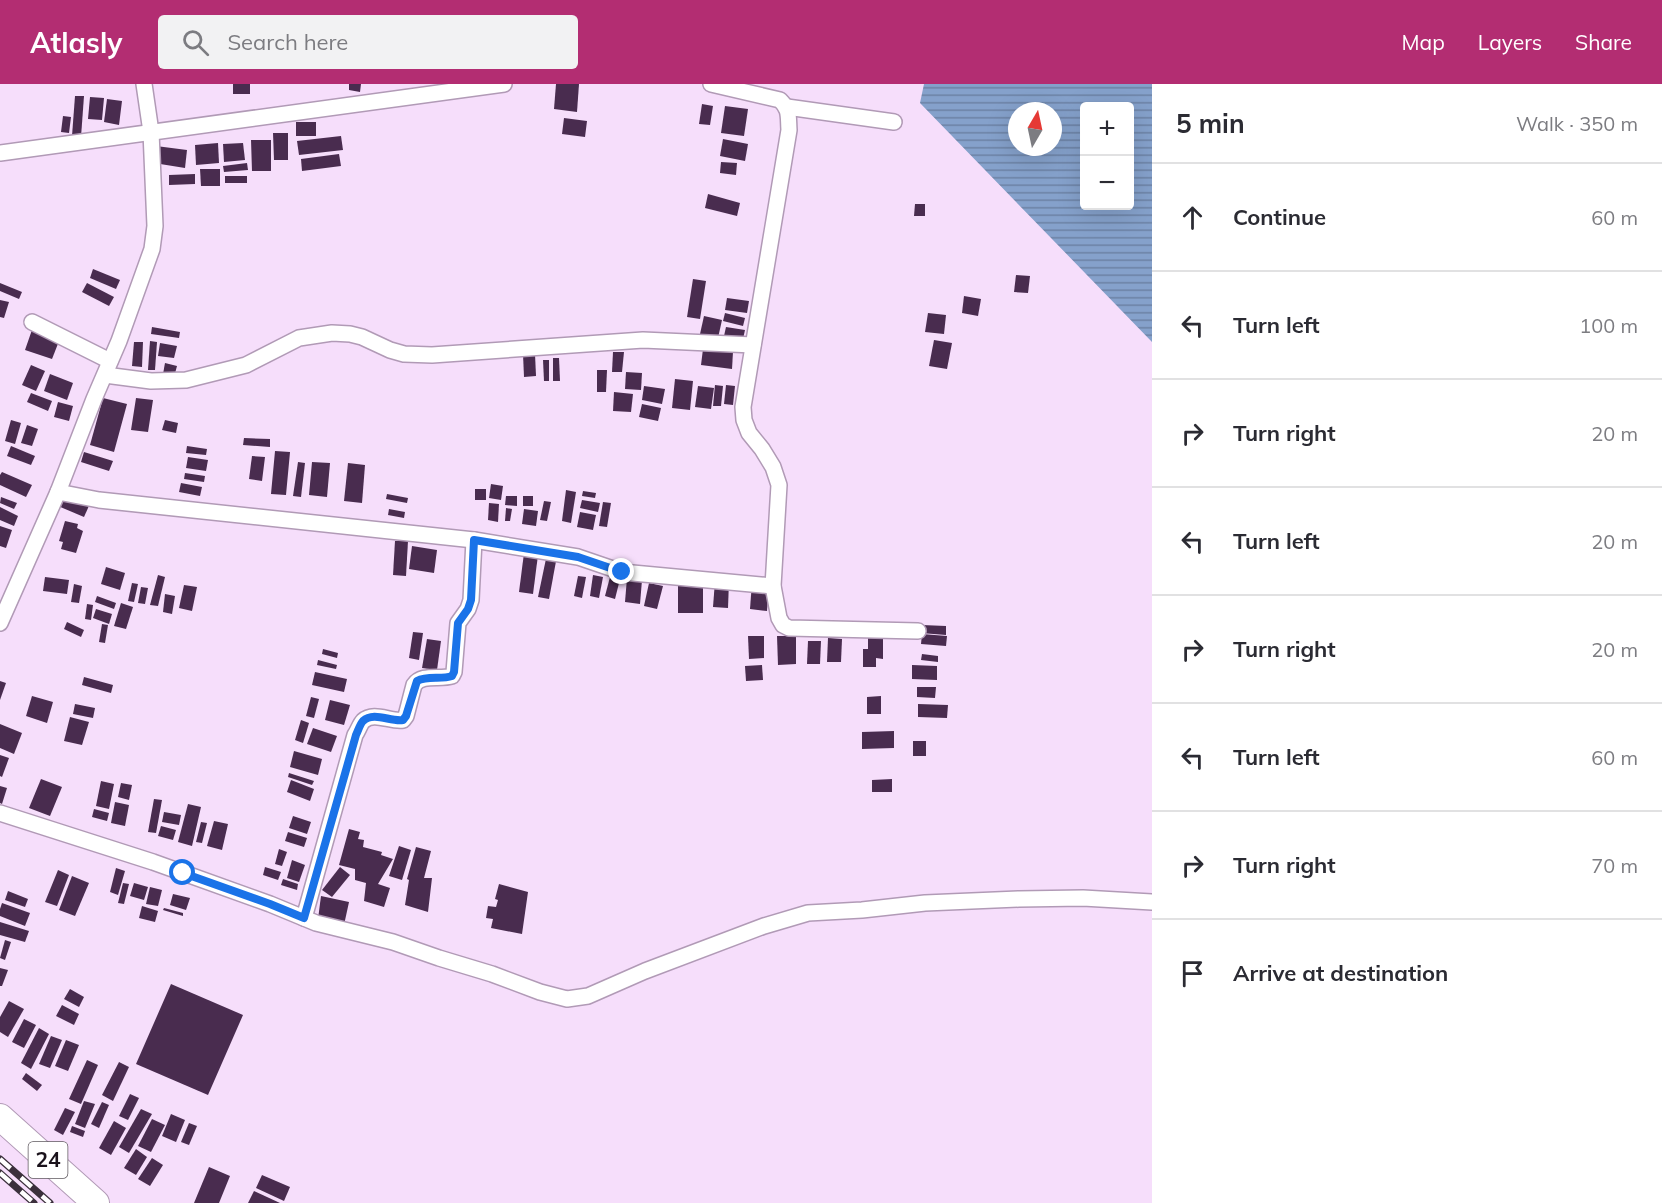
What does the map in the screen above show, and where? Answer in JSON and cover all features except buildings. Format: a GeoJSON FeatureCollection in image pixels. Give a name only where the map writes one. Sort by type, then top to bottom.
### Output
{"type":"FeatureCollection","features":[{"type":"Feature","properties":{"kind":"highway","name":"24"},"geometry":{"type":"LineString","coordinates":[[0,1117],[96,1203]]}},
{"type":"Feature","properties":{"kind":"street"},"geometry":{"type":"LineString","coordinates":[[0,623],[58,492],[152,249],[155,226],[151,132],[144,84]]}},
{"type":"Feature","properties":{"kind":"street"},"geometry":{"type":"LineString","coordinates":[[0,153],[504,84]]}},
{"type":"Feature","properties":{"kind":"street"},"geometry":{"type":"LineString","coordinates":[[711,84],[780,100],[787,107],[894,123]]}},
{"type":"Feature","properties":{"kind":"street"},"geometry":{"type":"LineString","coordinates":[[787,107],[789,130],[743,407],[748,433],[762,449],[773,467],[779,485],[773,586],[779,618],[783,625],[789,628],[918,631]]}},
{"type":"Feature","properties":{"kind":"street"},"geometry":{"type":"LineString","coordinates":[[32,322],[107,368],[151,381],[186,380],[246,365],[299,338],[332,333],[362,337],[404,354],[432,355],[643,340],[753,345]]}},
{"type":"Feature","properties":{"kind":"street"},"geometry":{"type":"LineString","coordinates":[[58,492],[99,500],[474,540],[578,557],[622,572],[773,586]]}},
{"type":"Feature","properties":{"kind":"street"},"geometry":{"type":"LineString","coordinates":[[304,918],[356,735],[363,721],[372,717],[403,720],[417,681],[445,678],[452,676],[454,672],[458,623],[468,609],[471,600],[474,540]]}},
{"type":"Feature","properties":{"kind":"street"},"geometry":{"type":"LineString","coordinates":[[0,813],[153,862],[316,923],[393,942],[567,999],[588,996],[645,971],[764,926],[808,913],[925,903],[1019,899],[1083,898],[1152,902]]}},
{"type":"Feature","properties":{"kind":"water"},"geometry":{"type":"Polygon","coordinates":[[[924,84],[1152,84],[1152,342],[920,103],[924,84]]]}},
{"type":"Feature","properties":{"kind":"railway"},"geometry":{"type":"LineString","coordinates":[[0,1159],[50,1203]]}},
{"type":"Feature","properties":{"kind":"railway"},"geometry":{"type":"LineString","coordinates":[[0,1173],[34,1203]]}},
{"type":"Feature","properties":{"kind":"route"},"geometry":{"type":"LineString","coordinates":[[183,873],[304,918],[356,735],[363,721],[372,717],[403,720],[417,681],[445,678],[452,676],[454,672],[458,623],[468,609],[471,600],[474,540],[578,557],[622,572]]}}]}
